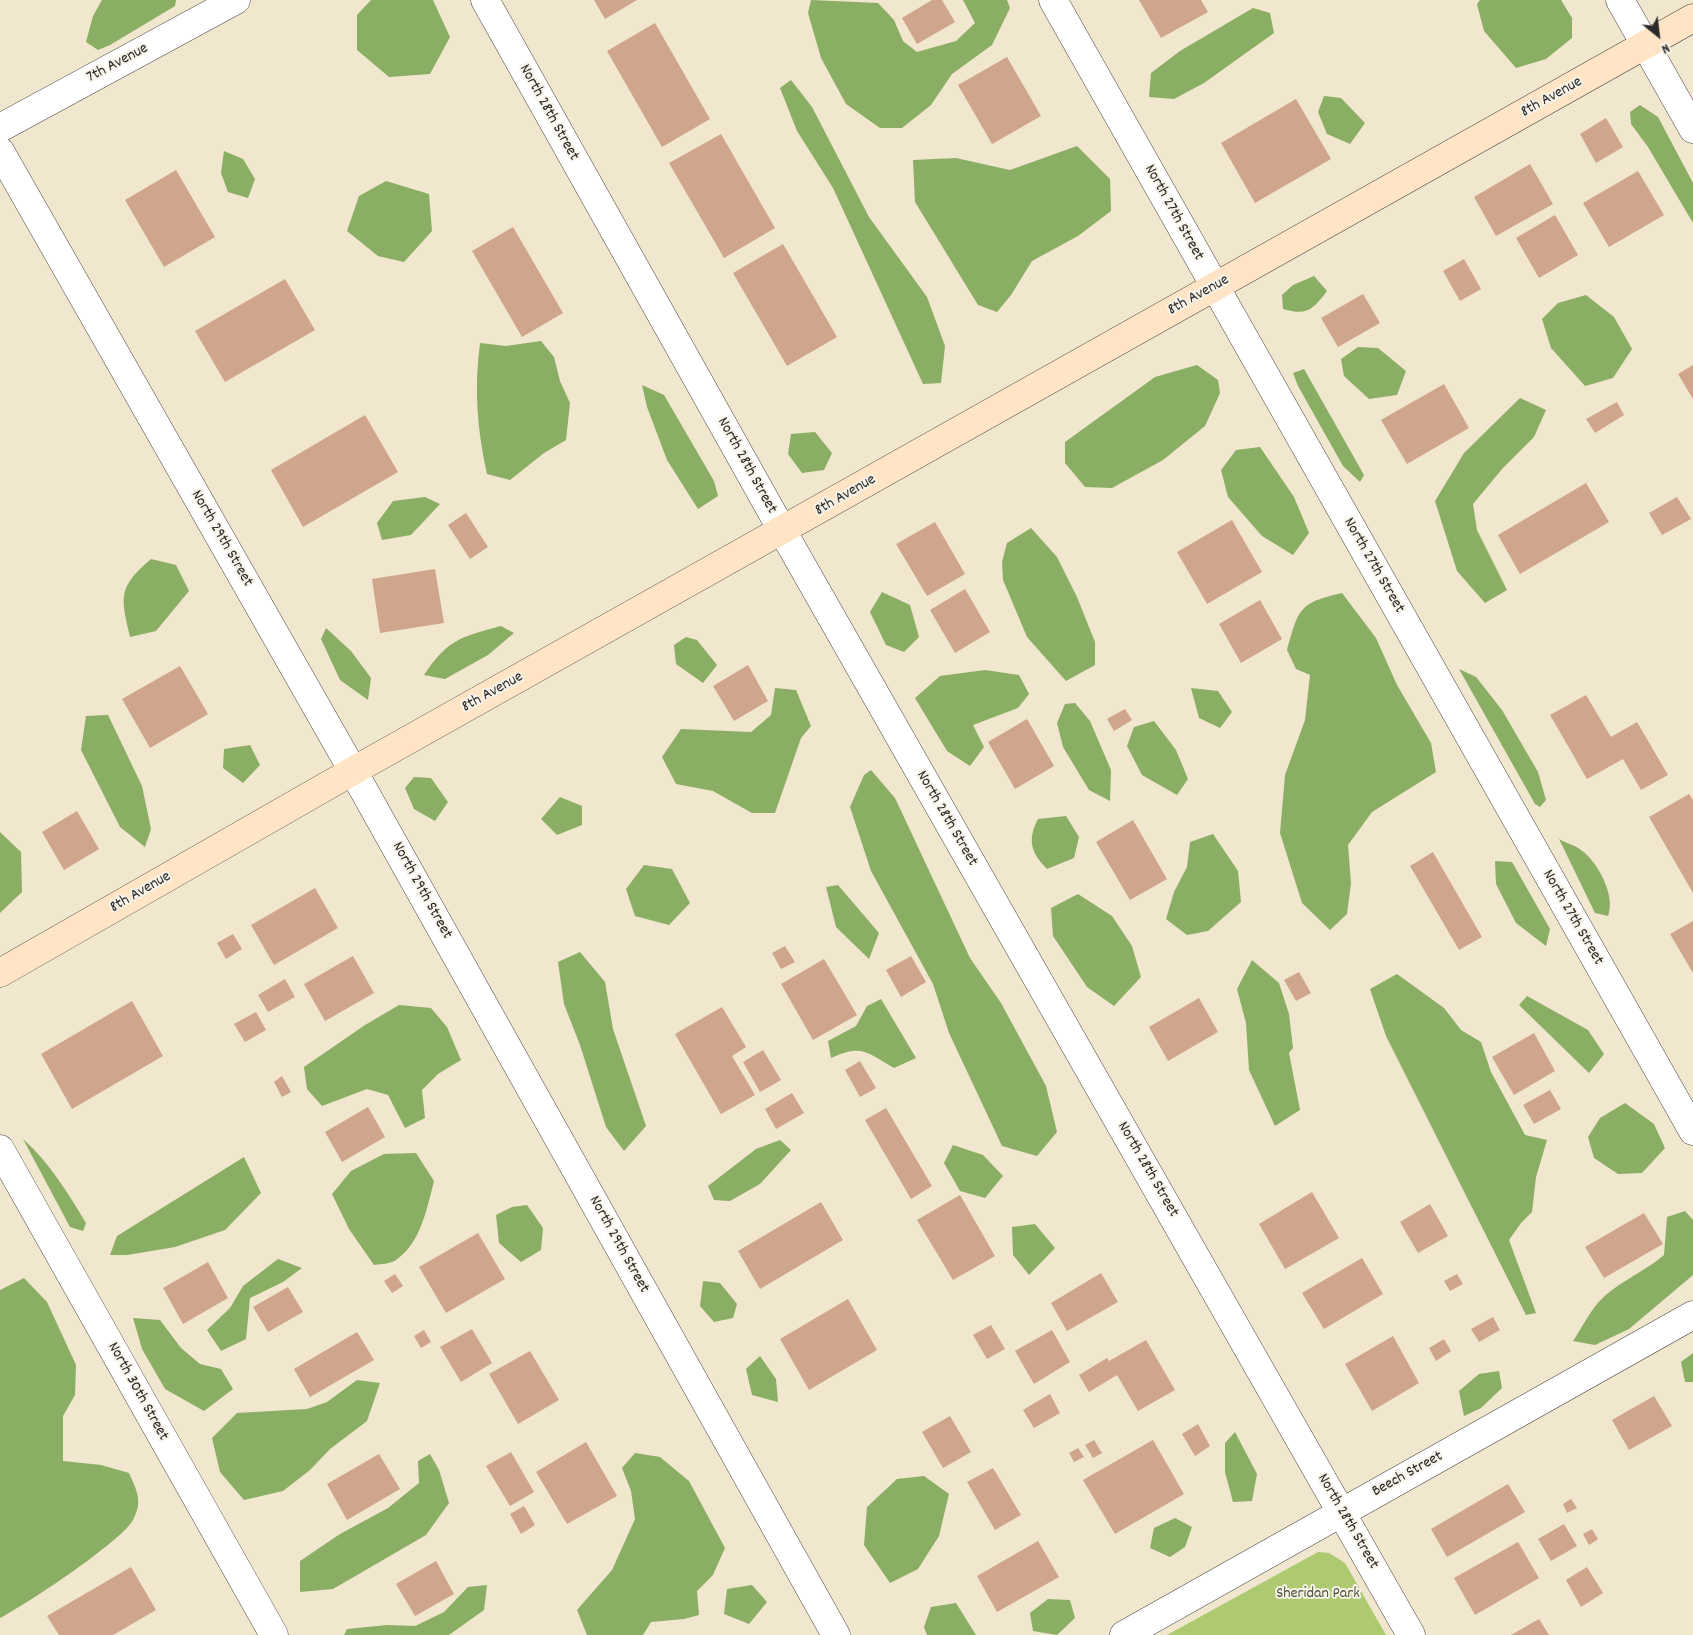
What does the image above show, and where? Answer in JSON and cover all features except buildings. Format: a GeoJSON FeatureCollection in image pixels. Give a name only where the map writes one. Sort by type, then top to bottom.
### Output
{"type":"FeatureCollection","features":[{"type":"Feature","properties":{"kind":"street","name":"7th Avenue"},"geometry":{"type":"LineString","coordinates":[[0,128],[236,0]]}},
{"type":"Feature","properties":{"kind":"street","name":"North 28th Street"},"geometry":{"type":"LineString","coordinates":[[485,0],[782,532],[1411,1635]]}},
{"type":"Feature","properties":{"kind":"street","name":"North 27th Street"},"geometry":{"type":"LineString","coordinates":[[1053,0],[1693,1132]]}},
{"type":"Feature","properties":{"kind":"street"},"geometry":{"type":"LineString","coordinates":[[1620,0],[1693,128]]}},
{"type":"Feature","properties":{"kind":"street","name":"8th Avenue"},"geometry":{"type":"LineString","coordinates":[[0,973],[353,771],[782,532],[1693,18]]}},
{"type":"Feature","properties":{"kind":"street","name":"North 29th Street"},"geometry":{"type":"LineString","coordinates":[[0,151],[353,771],[836,1635]]}},
{"type":"Feature","properties":{"kind":"street","name":"North 30th Street"},"geometry":{"type":"LineString","coordinates":[[0,1149],[274,1635]]}},
{"type":"Feature","properties":{"kind":"street","name":"Beech Street"},"geometry":{"type":"LineString","coordinates":[[1124,1635],[1693,1315]]}},
{"type":"Feature","properties":{"kind":"green space"},"geometry":{"type":"Polygon","coordinates":[[[102,0],[176,0],[175,6],[110,45],[98,50],[86,42],[93,16],[102,0]]]}},
{"type":"Feature","properties":{"kind":"green space"},"geometry":{"type":"Polygon","coordinates":[[[371,0],[433,0],[450,37],[430,74],[389,77],[357,50],[357,15],[371,0]]]}},
{"type":"Feature","properties":{"kind":"green space"},"geometry":{"type":"Polygon","coordinates":[[[811,0],[878,3],[894,20],[903,41],[917,52],[956,41],[975,23],[963,0],[1007,0],[1010,8],[992,45],[952,74],[931,105],[902,128],[880,128],[846,104],[821,58],[808,13],[811,0]]]}},
{"type":"Feature","properties":{"kind":"green space"},"geometry":{"type":"Polygon","coordinates":[[[1480,0],[1561,0],[1572,18],[1572,38],[1546,59],[1516,68],[1484,31],[1477,4],[1480,0]]]}},
{"type":"Feature","properties":{"kind":"green space"},"geometry":{"type":"Polygon","coordinates":[[[1253,8],[1270,13],[1274,33],[1204,83],[1174,99],[1149,97],[1151,73],[1180,51],[1253,8]]]}},
{"type":"Feature","properties":{"kind":"green space"},"geometry":{"type":"Polygon","coordinates":[[[791,80],[812,107],[869,217],[927,297],[945,346],[941,383],[923,384],[833,188],[797,131],[780,88],[791,80]]]}},
{"type":"Feature","properties":{"kind":"green space"},"geometry":{"type":"Polygon","coordinates":[[[1324,96],[1341,98],[1365,123],[1350,144],[1327,134],[1318,112],[1324,96]]]}},
{"type":"Feature","properties":{"kind":"green space"},"geometry":{"type":"Polygon","coordinates":[[[1640,105],[1658,117],[1693,183],[1693,223],[1648,147],[1631,124],[1630,112],[1640,105]]]}},
{"type":"Feature","properties":{"kind":"green space"},"geometry":{"type":"Polygon","coordinates":[[[1077,146],[1110,179],[1111,211],[1078,236],[1032,261],[1011,295],[997,312],[978,305],[915,202],[913,160],[956,158],[1010,170],[1077,146]]]}},
{"type":"Feature","properties":{"kind":"green space"},"geometry":{"type":"Polygon","coordinates":[[[224,151],[243,159],[255,179],[248,198],[228,192],[221,173],[224,151]]]}},
{"type":"Feature","properties":{"kind":"green space"},"geometry":{"type":"Polygon","coordinates":[[[386,181],[429,194],[432,231],[404,262],[378,256],[347,231],[359,196],[386,181]]]}},
{"type":"Feature","properties":{"kind":"green space"},"geometry":{"type":"Polygon","coordinates":[[[1314,276],[1327,291],[1317,303],[1308,310],[1298,312],[1283,309],[1282,295],[1293,285],[1314,276]]]}},
{"type":"Feature","properties":{"kind":"green space"},"geometry":{"type":"Polygon","coordinates":[[[1586,295],[1614,317],[1632,349],[1613,378],[1585,386],[1551,348],[1542,319],[1558,303],[1586,295]]]}},
{"type":"Feature","properties":{"kind":"green space"},"geometry":{"type":"Polygon","coordinates":[[[541,341],[554,357],[560,381],[570,403],[566,440],[544,453],[510,480],[487,474],[481,441],[477,393],[480,343],[506,346],[541,341]]]}},
{"type":"Feature","properties":{"kind":"green space"},"geometry":{"type":"Polygon","coordinates":[[[1358,347],[1378,348],[1406,371],[1397,395],[1369,399],[1344,376],[1341,359],[1358,347]]]}},
{"type":"Feature","properties":{"kind":"green space"},"geometry":{"type":"Polygon","coordinates":[[[1197,365],[1218,380],[1220,393],[1205,426],[1163,460],[1112,488],[1085,487],[1065,463],[1065,442],[1155,377],[1197,365]]]}},
{"type":"Feature","properties":{"kind":"green space"},"geometry":{"type":"Polygon","coordinates":[[[1304,369],[1364,475],[1360,482],[1343,466],[1298,386],[1293,373],[1304,369]]]}},
{"type":"Feature","properties":{"kind":"green space"},"geometry":{"type":"Polygon","coordinates":[[[642,385],[664,395],[714,481],[718,496],[698,509],[667,460],[647,407],[642,385]]]}},
{"type":"Feature","properties":{"kind":"green space"},"geometry":{"type":"Polygon","coordinates":[[[1520,398],[1546,410],[1534,437],[1502,469],[1473,504],[1477,530],[1507,590],[1485,603],[1457,571],[1435,501],[1464,453],[1520,398]]]}},
{"type":"Feature","properties":{"kind":"green space"},"geometry":{"type":"Polygon","coordinates":[[[815,432],[832,453],[824,470],[802,473],[788,454],[791,434],[815,432]]]}},
{"type":"Feature","properties":{"kind":"green space"},"geometry":{"type":"Polygon","coordinates":[[[1260,447],[1294,497],[1309,533],[1293,555],[1262,536],[1228,497],[1221,470],[1236,450],[1260,447]]]}},
{"type":"Feature","properties":{"kind":"green space"},"geometry":{"type":"Polygon","coordinates":[[[425,497],[440,504],[411,535],[382,540],[377,523],[393,501],[425,497]]]}},
{"type":"Feature","properties":{"kind":"green space"},"geometry":{"type":"Polygon","coordinates":[[[1031,528],[1057,557],[1077,597],[1095,642],[1095,665],[1066,681],[1027,637],[1003,580],[1002,562],[1007,543],[1031,528]]]}},
{"type":"Feature","properties":{"kind":"green space"},"geometry":{"type":"Polygon","coordinates":[[[151,559],[176,565],[189,591],[156,631],[130,637],[124,594],[132,578],[151,559]]]}},
{"type":"Feature","properties":{"kind":"green space"},"geometry":{"type":"Polygon","coordinates":[[[882,592],[910,605],[919,637],[904,652],[886,645],[870,612],[882,592]]]}},
{"type":"Feature","properties":{"kind":"green space"},"geometry":{"type":"Polygon","coordinates":[[[1342,593],[1376,638],[1397,685],[1431,743],[1436,772],[1372,812],[1348,845],[1351,883],[1347,914],[1330,930],[1302,903],[1280,833],[1285,775],[1305,720],[1310,675],[1296,669],[1287,650],[1294,625],[1303,610],[1317,600],[1342,593]]]}},
{"type":"Feature","properties":{"kind":"green space"},"geometry":{"type":"Polygon","coordinates":[[[501,626],[514,633],[488,655],[445,679],[424,675],[441,654],[457,641],[475,633],[501,626]]]}},
{"type":"Feature","properties":{"kind":"green space"},"geometry":{"type":"Polygon","coordinates":[[[326,628],[351,651],[371,678],[368,700],[340,680],[321,639],[326,628]]]}},
{"type":"Feature","properties":{"kind":"green space"},"geometry":{"type":"Polygon","coordinates":[[[686,637],[697,640],[717,665],[703,683],[676,664],[674,645],[686,637]]]}},
{"type":"Feature","properties":{"kind":"green space"},"geometry":{"type":"Polygon","coordinates":[[[1459,669],[1476,677],[1502,710],[1538,772],[1546,800],[1540,807],[1535,804],[1459,669]]]}},
{"type":"Feature","properties":{"kind":"green space"},"geometry":{"type":"Polygon","coordinates":[[[985,670],[1019,675],[1029,694],[1018,708],[973,725],[984,747],[970,766],[947,751],[915,698],[940,676],[985,670]]]}},
{"type":"Feature","properties":{"kind":"green space"},"geometry":{"type":"Polygon","coordinates":[[[775,688],[796,690],[811,726],[801,738],[775,813],[752,813],[713,791],[676,784],[662,757],[681,729],[751,732],[771,715],[775,688]]]}},
{"type":"Feature","properties":{"kind":"green space"},"geometry":{"type":"Polygon","coordinates":[[[1191,688],[1218,691],[1232,712],[1220,728],[1199,718],[1191,688]]]}},
{"type":"Feature","properties":{"kind":"green space"},"geometry":{"type":"Polygon","coordinates":[[[1075,703],[1090,721],[1111,770],[1110,801],[1089,790],[1063,747],[1057,723],[1065,704],[1075,703]]]}},
{"type":"Feature","properties":{"kind":"green space"},"geometry":{"type":"Polygon","coordinates":[[[108,715],[142,786],[151,829],[145,847],[120,827],[81,750],[86,716],[108,715]]]}},
{"type":"Feature","properties":{"kind":"green space"},"geometry":{"type":"Polygon","coordinates":[[[1154,721],[1176,750],[1188,779],[1177,795],[1142,775],[1127,746],[1134,727],[1154,721]]]}},
{"type":"Feature","properties":{"kind":"green space"},"geometry":{"type":"Polygon","coordinates":[[[250,745],[260,765],[243,783],[223,768],[224,749],[250,745]]]}},
{"type":"Feature","properties":{"kind":"green space"},"geometry":{"type":"Polygon","coordinates":[[[871,770],[895,798],[970,958],[1001,1003],[1046,1086],[1057,1132],[1037,1156],[1002,1146],[949,1033],[933,984],[871,871],[850,807],[864,775],[871,770]]]}},
{"type":"Feature","properties":{"kind":"green space"},"geometry":{"type":"Polygon","coordinates":[[[414,777],[431,778],[448,802],[435,821],[414,809],[405,788],[414,777]]]}},
{"type":"Feature","properties":{"kind":"green space"},"geometry":{"type":"Polygon","coordinates":[[[560,797],[582,806],[582,825],[557,835],[541,819],[560,797]]]}},
{"type":"Feature","properties":{"kind":"green space"},"geometry":{"type":"Polygon","coordinates":[[[1066,816],[1079,837],[1074,858],[1047,869],[1037,857],[1032,846],[1035,827],[1038,819],[1066,816]]]}},
{"type":"Feature","properties":{"kind":"green space"},"geometry":{"type":"Polygon","coordinates":[[[0,832],[21,852],[22,892],[0,913],[0,832]]]}},
{"type":"Feature","properties":{"kind":"green space"},"geometry":{"type":"Polygon","coordinates":[[[1213,834],[1238,871],[1241,902],[1208,931],[1187,935],[1166,919],[1174,892],[1187,867],[1190,842],[1213,834]]]}},
{"type":"Feature","properties":{"kind":"green space"},"geometry":{"type":"Polygon","coordinates":[[[1559,839],[1581,850],[1594,863],[1604,880],[1610,899],[1608,916],[1595,913],[1559,839]]]}},
{"type":"Feature","properties":{"kind":"green space"},"geometry":{"type":"Polygon","coordinates":[[[1495,861],[1512,862],[1550,929],[1546,946],[1516,923],[1496,884],[1495,861]]]}},
{"type":"Feature","properties":{"kind":"green space"},"geometry":{"type":"Polygon","coordinates":[[[644,865],[672,869],[690,903],[669,925],[635,916],[626,889],[644,865]]]}},
{"type":"Feature","properties":{"kind":"green space"},"geometry":{"type":"Polygon","coordinates":[[[838,885],[879,933],[869,959],[836,927],[826,887],[838,885]]]}},
{"type":"Feature","properties":{"kind":"green space"},"geometry":{"type":"Polygon","coordinates":[[[1078,894],[1112,916],[1132,946],[1141,977],[1114,1006],[1087,987],[1053,936],[1051,908],[1078,894]]]}},
{"type":"Feature","properties":{"kind":"green space"},"geometry":{"type":"Polygon","coordinates":[[[580,952],[605,982],[613,1029],[646,1126],[624,1151],[606,1127],[580,1045],[564,1004],[558,962],[580,952]]]}},
{"type":"Feature","properties":{"kind":"green space"},"geometry":{"type":"Polygon","coordinates":[[[1252,960],[1279,983],[1289,1014],[1293,1048],[1289,1053],[1300,1110],[1275,1126],[1249,1070],[1246,1023],[1237,989],[1252,960]]]}},
{"type":"Feature","properties":{"kind":"green space"},"geometry":{"type":"Polygon","coordinates":[[[1397,974],[1444,1008],[1461,1030],[1481,1042],[1491,1072],[1525,1135],[1547,1140],[1536,1177],[1532,1212],[1521,1223],[1509,1240],[1536,1313],[1526,1315],[1386,1036],[1370,989],[1397,974]]]}},
{"type":"Feature","properties":{"kind":"green space"},"geometry":{"type":"Polygon","coordinates":[[[1527,996],[1588,1030],[1604,1054],[1589,1073],[1519,1005],[1527,996]]]}},
{"type":"Feature","properties":{"kind":"green space"},"geometry":{"type":"Polygon","coordinates":[[[881,999],[916,1058],[894,1068],[864,1052],[850,1051],[831,1058],[828,1041],[856,1026],[867,1006],[881,999]]]}},
{"type":"Feature","properties":{"kind":"green space"},"geometry":{"type":"Polygon","coordinates":[[[399,1005],[431,1008],[447,1027],[461,1060],[438,1074],[422,1090],[425,1118],[405,1128],[388,1095],[367,1089],[322,1106],[307,1089],[304,1067],[365,1025],[399,1005]]]}},
{"type":"Feature","properties":{"kind":"green space"},"geometry":{"type":"Polygon","coordinates":[[[1625,1103],[1654,1124],[1665,1148],[1642,1173],[1618,1174],[1594,1158],[1588,1137],[1600,1118],[1625,1103]]]}},
{"type":"Feature","properties":{"kind":"green space"},"geometry":{"type":"Polygon","coordinates":[[[23,1139],[50,1168],[65,1189],[86,1223],[83,1231],[70,1227],[23,1139]]]}},
{"type":"Feature","properties":{"kind":"green space"},"geometry":{"type":"Polygon","coordinates":[[[780,1140],[791,1150],[760,1184],[730,1201],[714,1200],[708,1186],[756,1149],[780,1140]]]}},
{"type":"Feature","properties":{"kind":"green space"},"geometry":{"type":"Polygon","coordinates":[[[953,1145],[983,1155],[1003,1176],[985,1198],[960,1191],[944,1163],[953,1145]]]}},
{"type":"Feature","properties":{"kind":"green space"},"geometry":{"type":"Polygon","coordinates":[[[416,1153],[434,1181],[422,1224],[405,1253],[394,1261],[374,1265],[349,1229],[332,1194],[351,1171],[384,1154],[416,1153]]]}},
{"type":"Feature","properties":{"kind":"green space"},"geometry":{"type":"Polygon","coordinates":[[[244,1157],[261,1193],[225,1230],[175,1247],[127,1255],[110,1255],[117,1236],[244,1157]]]}},
{"type":"Feature","properties":{"kind":"green space"},"geometry":{"type":"Polygon","coordinates":[[[527,1205],[543,1228],[541,1250],[521,1262],[499,1243],[496,1215],[512,1207],[527,1205]]]}},
{"type":"Feature","properties":{"kind":"green space"},"geometry":{"type":"Polygon","coordinates":[[[1685,1211],[1693,1220],[1693,1275],[1629,1329],[1595,1345],[1573,1341],[1594,1308],[1604,1297],[1664,1255],[1667,1217],[1685,1211]]]}},
{"type":"Feature","properties":{"kind":"green space"},"geometry":{"type":"Polygon","coordinates":[[[1035,1224],[1055,1248],[1029,1275],[1013,1255],[1012,1227],[1035,1224]]]}},
{"type":"Feature","properties":{"kind":"green space"},"geometry":{"type":"Polygon","coordinates":[[[278,1259],[302,1268],[283,1282],[250,1298],[246,1339],[221,1351],[207,1330],[230,1308],[243,1286],[278,1259]]]}},
{"type":"Feature","properties":{"kind":"green space"},"geometry":{"type":"Polygon","coordinates":[[[24,1278],[47,1302],[76,1365],[75,1395],[63,1416],[63,1461],[101,1465],[129,1473],[138,1496],[138,1507],[133,1520],[111,1542],[50,1587],[0,1618],[0,1290],[24,1278]]]}},
{"type":"Feature","properties":{"kind":"green space"},"geometry":{"type":"Polygon","coordinates":[[[703,1281],[720,1283],[737,1304],[733,1318],[714,1322],[700,1306],[703,1281]]]}},
{"type":"Feature","properties":{"kind":"green space"},"geometry":{"type":"Polygon","coordinates":[[[133,1318],[160,1320],[181,1348],[200,1364],[221,1369],[233,1389],[204,1411],[165,1389],[142,1349],[133,1318]]]}},
{"type":"Feature","properties":{"kind":"green space"},"geometry":{"type":"Polygon","coordinates":[[[1693,1353],[1693,1382],[1685,1382],[1681,1362],[1693,1353]]]}},
{"type":"Feature","properties":{"kind":"green space"},"geometry":{"type":"Polygon","coordinates":[[[760,1356],[776,1379],[778,1402],[752,1395],[746,1369],[760,1356]]]}},
{"type":"Feature","properties":{"kind":"green space"},"geometry":{"type":"Polygon","coordinates":[[[1499,1371],[1502,1388],[1481,1408],[1464,1416],[1459,1391],[1479,1374],[1499,1371]]]}},
{"type":"Feature","properties":{"kind":"green space"},"geometry":{"type":"Polygon","coordinates":[[[357,1380],[380,1383],[367,1421],[330,1449],[310,1470],[283,1491],[244,1500],[220,1472],[212,1438],[237,1413],[307,1409],[327,1402],[357,1380]]]}},
{"type":"Feature","properties":{"kind":"green space"},"geometry":{"type":"Polygon","coordinates":[[[1235,1432],[1257,1474],[1252,1501],[1233,1502],[1225,1472],[1225,1443],[1235,1432]]]}},
{"type":"Feature","properties":{"kind":"green space"},"geometry":{"type":"Polygon","coordinates":[[[635,1453],[660,1457],[689,1481],[725,1548],[713,1575],[697,1591],[699,1615],[684,1619],[651,1622],[643,1635],[587,1635],[577,1610],[612,1570],[635,1519],[631,1491],[622,1468],[635,1453]]]}},
{"type":"Feature","properties":{"kind":"green space"},"geometry":{"type":"Polygon","coordinates":[[[430,1454],[439,1470],[449,1503],[426,1535],[333,1589],[300,1592],[300,1561],[340,1534],[388,1508],[419,1483],[418,1461],[430,1454]]]}},
{"type":"Feature","properties":{"kind":"green space"},"geometry":{"type":"Polygon","coordinates":[[[924,1476],[949,1494],[939,1536],[918,1569],[890,1583],[864,1545],[867,1507],[897,1479],[924,1476]]]}},
{"type":"Feature","properties":{"kind":"green space"},"geometry":{"type":"Polygon","coordinates":[[[1175,1518],[1192,1527],[1185,1547],[1170,1557],[1150,1548],[1154,1528],[1175,1518]]]}},
{"type":"Feature","properties":{"kind":"green space","name":"Sheridan Park"},"geometry":{"type":"Polygon","coordinates":[[[1318,1552],[1329,1553],[1345,1563],[1386,1635],[1167,1635],[1318,1552]]]}},
{"type":"Feature","properties":{"kind":"green space"},"geometry":{"type":"Polygon","coordinates":[[[487,1585],[484,1610],[449,1635],[344,1635],[347,1629],[387,1625],[415,1626],[444,1612],[468,1587],[487,1585]]]}},
{"type":"Feature","properties":{"kind":"green space"},"geometry":{"type":"Polygon","coordinates":[[[752,1585],[767,1602],[749,1624],[724,1614],[727,1589],[752,1585]]]}},
{"type":"Feature","properties":{"kind":"green space"},"geometry":{"type":"Polygon","coordinates":[[[1048,1599],[1070,1600],[1075,1618],[1057,1635],[1033,1631],[1030,1613],[1048,1599]]]}},
{"type":"Feature","properties":{"kind":"green space"},"geometry":{"type":"Polygon","coordinates":[[[956,1603],[976,1635],[927,1635],[924,1627],[931,1607],[956,1603]]]}}]}
